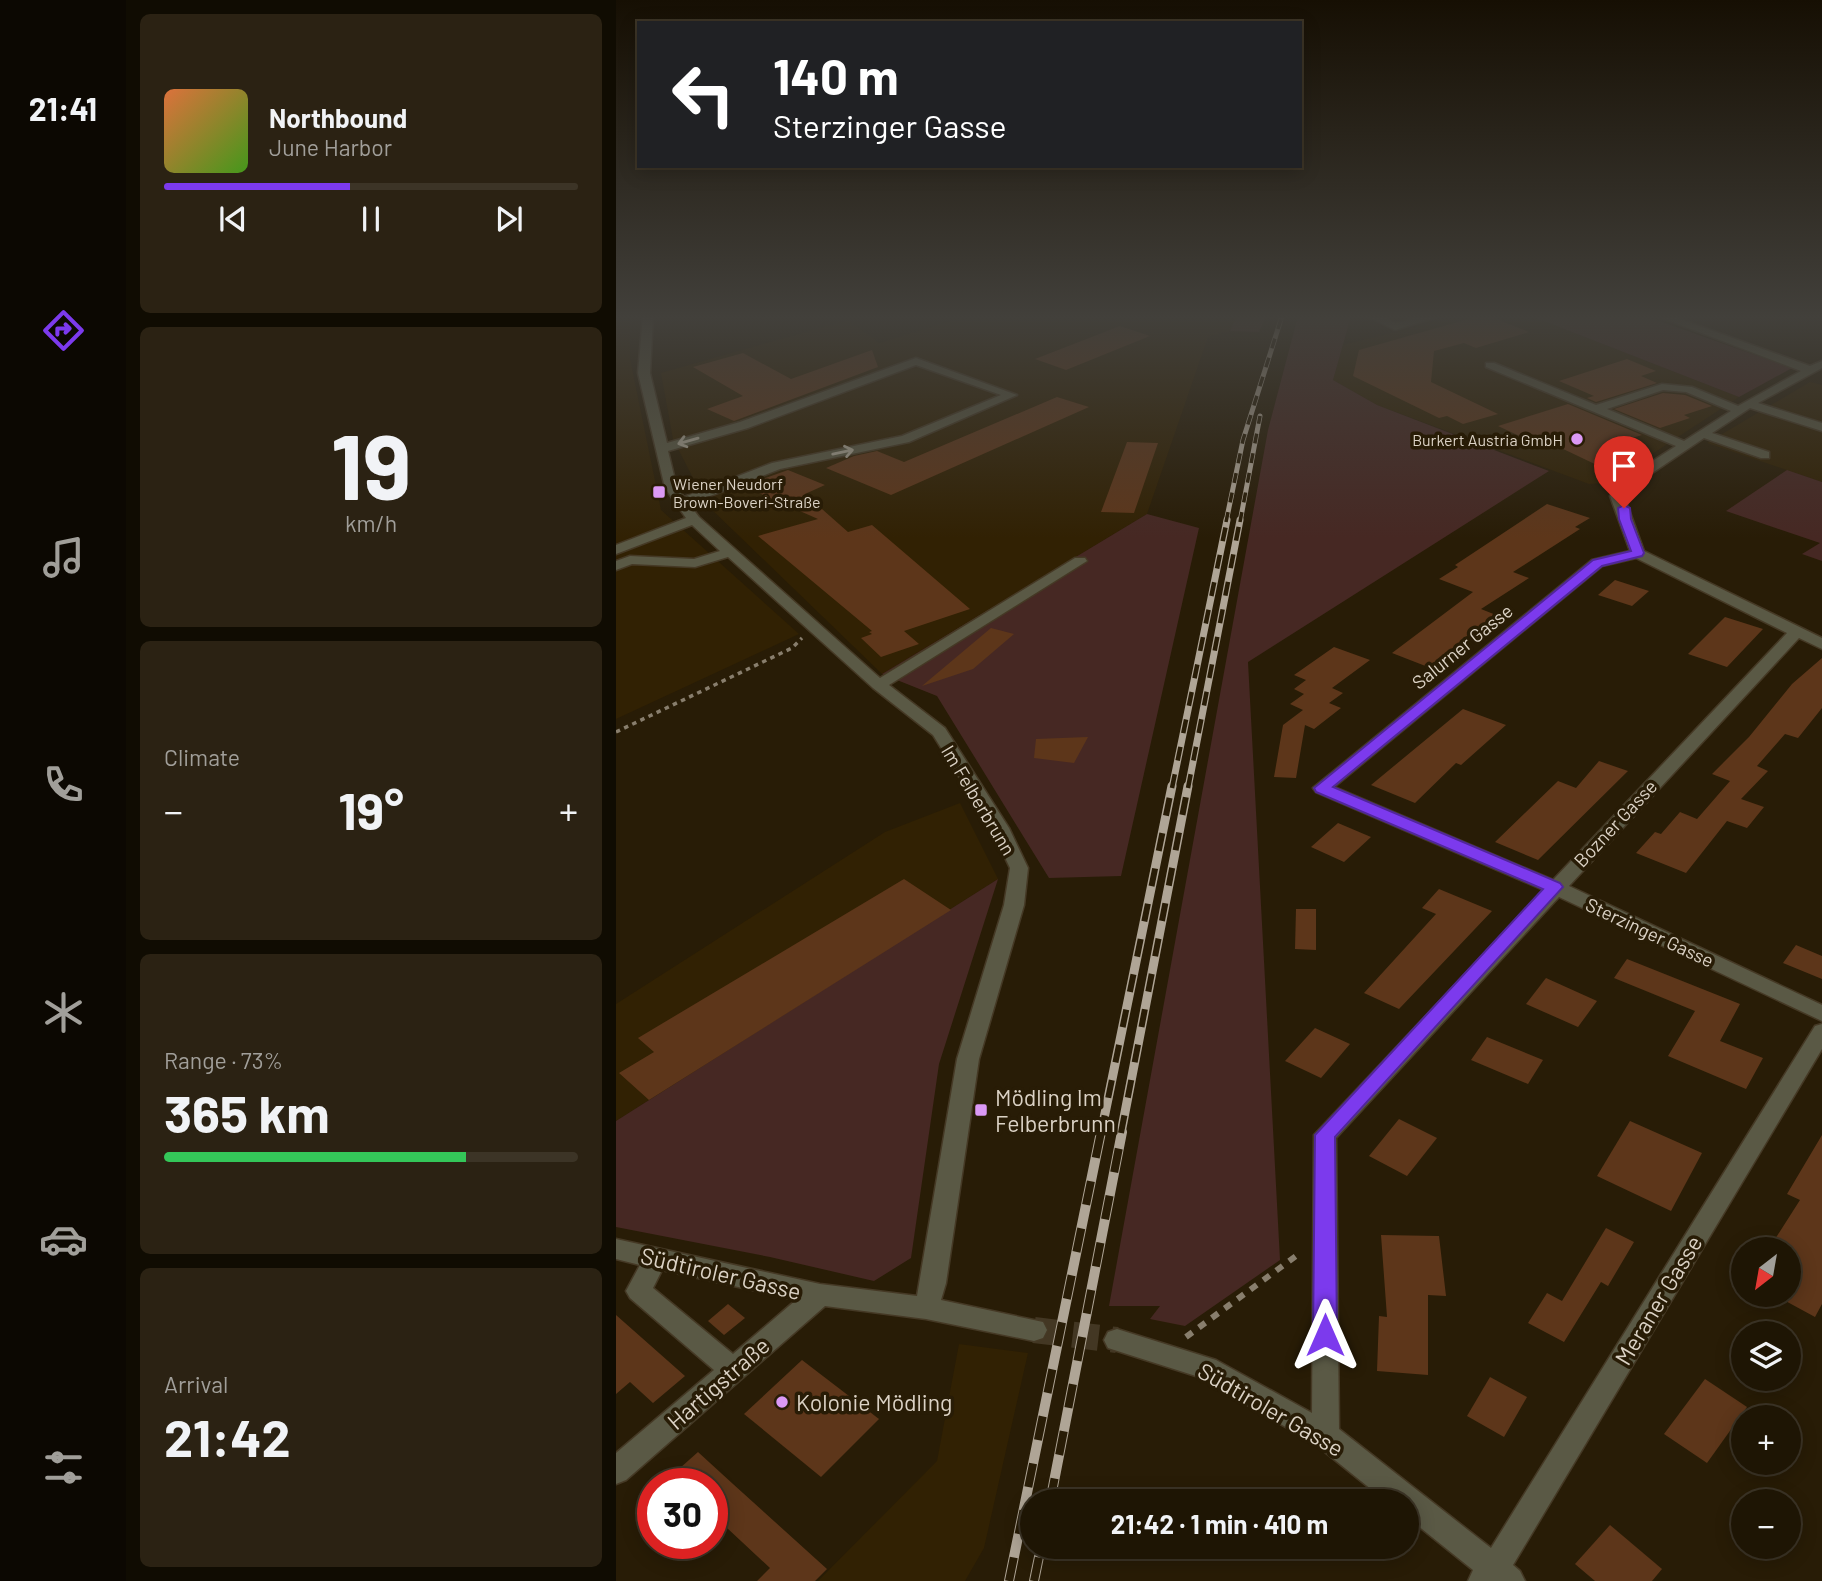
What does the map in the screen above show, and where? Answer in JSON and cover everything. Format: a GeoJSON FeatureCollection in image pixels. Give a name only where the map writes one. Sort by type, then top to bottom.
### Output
{"type":"FeatureCollection","features":[{"type":"Feature","properties":{"kind":"street","name":"Im Felberbrunn"},"geometry":{"type":"LineString","coordinates":[[648,390],[671,488],[694,520],[879,685],[939,732],[1000,828],[1019,868],[1014,905],[968,1059],[934,1283],[926,1308]]}},
{"type":"Feature","properties":{"kind":"street"},"geometry":{"type":"LineString","coordinates":[[661,449],[744,425],[839,390]]}},
{"type":"Feature","properties":{"kind":"street"},"geometry":{"type":"LineString","coordinates":[[681,503],[776,466],[905,439],[1011,395],[996,390]]}},
{"type":"Feature","properties":{"kind":"street"},"geometry":{"type":"LineString","coordinates":[[1549,390],[1686,446]]}},
{"type":"Feature","properties":{"kind":"street"},"geometry":{"type":"LineString","coordinates":[[1595,409],[1654,390]]}},
{"type":"Feature","properties":{"kind":"street"},"geometry":{"type":"LineString","coordinates":[[1690,390],[1822,427]]}},
{"type":"Feature","properties":{"kind":"street"},"geometry":{"type":"LineString","coordinates":[[1775,390],[1628,483],[1617,496],[1624,508],[1625,519],[1638,553],[1822,644]]}},
{"type":"Feature","properties":{"kind":"street"},"geometry":{"type":"LineString","coordinates":[[1703,434],[1765,455]]}},
{"type":"Feature","properties":{"kind":"street"},"geometry":{"type":"LineString","coordinates":[[616,551],[694,520]]}},
{"type":"Feature","properties":{"kind":"street"},"geometry":{"type":"LineString","coordinates":[[616,566],[630,560],[695,564],[731,552]]}},
{"type":"Feature","properties":{"kind":"street","name":"Salurner Gasse"},"geometry":{"type":"LineString","coordinates":[[1322,788],[1597,563],[1638,553]]}},
{"type":"Feature","properties":{"kind":"street"},"geometry":{"type":"LineString","coordinates":[[879,685],[1080,561]]}},
{"type":"Feature","properties":{"kind":"street","name":"Bozner Gasse"},"geometry":{"type":"LineString","coordinates":[[1325,1435],[1325,1135],[1554,887],[1796,632]]}},
{"type":"Feature","properties":{"kind":"street","name":"Sterzinger Gasse"},"geometry":{"type":"LineString","coordinates":[[1322,788],[1554,887],[1822,1014]]}},
{"type":"Feature","properties":{"kind":"street","name":"Meraner Gasse"},"geometry":{"type":"LineString","coordinates":[[1495,1577],[1822,1031]]}},
{"type":"Feature","properties":{"kind":"street","name":"Südtiroler Gasse"},"geometry":{"type":"LineString","coordinates":[[616,1249],[820,1295],[926,1308],[1034,1330]]}},
{"type":"Feature","properties":{"kind":"street"},"geometry":{"type":"LineString","coordinates":[[656,1258],[639,1291],[733,1370]]}},
{"type":"Feature","properties":{"kind":"street","name":"Hartigstraße"},"geometry":{"type":"LineString","coordinates":[[616,1471],[820,1295]]}},
{"type":"Feature","properties":{"kind":"street","name":"Südtiroler Gasse"},"geometry":{"type":"LineString","coordinates":[[1117,1340],[1207,1368],[1325,1435],[1495,1577]]}},
{"type":"Feature","properties":{"kind":"path"},"geometry":{"type":"LineString","coordinates":[[616,732],[792,648],[816,626]]}},
{"type":"Feature","properties":{"kind":"path"},"geometry":{"type":"LineString","coordinates":[[1163,1354],[1325,1235]]}},
{"type":"Feature","properties":{"kind":"shaded area"},"geometry":{"type":"Polygon","coordinates":[[[616,390],[636,390],[661,510],[799,634],[616,719],[616,390]]]}},
{"type":"Feature","properties":{"kind":"shaded area"},"geometry":{"type":"Polygon","coordinates":[[[664,390],[1190,390],[1147,514],[882,674],[707,505],[673,439],[664,390]]]}},
{"type":"Feature","properties":{"kind":"shaded area"},"geometry":{"type":"Polygon","coordinates":[[[1279,390],[1350,390],[1377,405],[1549,471],[1248,662],[1280,1260],[1185,1326],[1150,1319],[1160,1306],[1109,1306],[1268,430],[1279,390]]]}},
{"type":"Feature","properties":{"kind":"shaded area"},"geometry":{"type":"Polygon","coordinates":[[[1350,390],[1720,390],[1739,397],[1608,483],[1589,484],[1377,405],[1350,390]]]}},
{"type":"Feature","properties":{"kind":"shaded area"},"geometry":{"type":"Polygon","coordinates":[[[1720,390],[1752,390],[1739,397],[1720,390]]]}},
{"type":"Feature","properties":{"kind":"shaded area"},"geometry":{"type":"Polygon","coordinates":[[[1797,390],[1822,390],[1822,482],[1707,443],[1797,390]]]}},
{"type":"Feature","properties":{"kind":"shaded area"},"geometry":{"type":"Polygon","coordinates":[[[1787,470],[1822,482],[1822,561],[1802,554],[1820,543],[1726,511],[1787,470]]]}},
{"type":"Feature","properties":{"kind":"shaded area"},"geometry":{"type":"Polygon","coordinates":[[[1147,514],[1199,528],[1121,876],[1049,878],[937,696],[882,674],[1147,514]]]}},
{"type":"Feature","properties":{"kind":"shaded area"},"geometry":{"type":"Polygon","coordinates":[[[960,803],[998,879],[616,1121],[616,1004],[885,832],[960,803]]]}},
{"type":"Feature","properties":{"kind":"shaded area"},"geometry":{"type":"Polygon","coordinates":[[[998,879],[939,1064],[911,1258],[874,1281],[770,1257],[616,1227],[616,1121],[998,879]]]}},
{"type":"Feature","properties":{"kind":"shaded area"},"geometry":{"type":"Polygon","coordinates":[[[959,1344],[1028,1353],[984,1548],[965,1581],[818,1581],[937,1461],[959,1344]]]}},
{"type":"Feature","properties":{"kind":"building"},"geometry":{"type":"Polygon","coordinates":[[[732,390],[817,390],[734,421],[707,409],[743,396],[732,390]]]}},
{"type":"Feature","properties":{"kind":"building"},"geometry":{"type":"Polygon","coordinates":[[[1381,390],[1447,390],[1498,414],[1463,424],[1447,416],[1439,418],[1381,390]]]}},
{"type":"Feature","properties":{"kind":"building"},"geometry":{"type":"Polygon","coordinates":[[[1579,390],[1635,390],[1596,402],[1587,398],[1594,396],[1579,390]]]}},
{"type":"Feature","properties":{"kind":"building"},"geometry":{"type":"Polygon","coordinates":[[[1663,393],[1685,395],[1712,406],[1684,415],[1690,418],[1660,428],[1614,409],[1663,393]]]}},
{"type":"Feature","properties":{"kind":"building"},"geometry":{"type":"Polygon","coordinates":[[[1057,397],[1089,407],[891,495],[826,468],[854,456],[877,451],[904,462],[1057,397]]]}},
{"type":"Feature","properties":{"kind":"building","name":"Burkert Austria GmbH"},"geometry":{"type":"Polygon","coordinates":[[[1568,404],[1642,435],[1619,442],[1631,448],[1623,450],[1634,455],[1601,467],[1538,437],[1528,440],[1498,426],[1568,404]]]}},
{"type":"Feature","properties":{"kind":"building"},"geometry":{"type":"Polygon","coordinates":[[[1127,442],[1158,443],[1134,513],[1101,512],[1127,442]]]}},
{"type":"Feature","properties":{"kind":"building"},"geometry":{"type":"Polygon","coordinates":[[[788,470],[825,485],[805,494],[848,532],[872,525],[970,609],[904,631],[919,644],[881,657],[861,638],[872,634],[869,632],[872,631],[758,536],[818,519],[743,486],[788,470]]]}},
{"type":"Feature","properties":{"kind":"building"},"geometry":{"type":"Polygon","coordinates":[[[1547,504],[1590,518],[1575,527],[1580,529],[1513,572],[1529,578],[1481,609],[1496,615],[1428,667],[1392,653],[1473,592],[1439,579],[1458,567],[1455,565],[1547,504]]]}},
{"type":"Feature","properties":{"kind":"building"},"geometry":{"type":"Polygon","coordinates":[[[1615,580],[1649,591],[1632,606],[1598,595],[1615,580]]]}},
{"type":"Feature","properties":{"kind":"building"},"geometry":{"type":"Polygon","coordinates":[[[1725,617],[1763,629],[1727,667],[1688,654],[1725,617]]]}},
{"type":"Feature","properties":{"kind":"building"},"geometry":{"type":"Polygon","coordinates":[[[991,628],[1014,634],[973,669],[922,686],[991,628]]]}},
{"type":"Feature","properties":{"kind":"building"},"geometry":{"type":"Polygon","coordinates":[[[1334,647],[1370,660],[1332,688],[1343,693],[1329,703],[1341,708],[1314,729],[1305,725],[1296,778],[1274,777],[1283,725],[1303,710],[1290,704],[1304,694],[1294,689],[1306,680],[1294,675],[1334,647]]]}},
{"type":"Feature","properties":{"kind":"building"},"geometry":{"type":"Polygon","coordinates":[[[1822,658],[1822,708],[1798,738],[1785,734],[1757,766],[1768,771],[1741,799],[1764,807],[1747,828],[1727,821],[1686,873],[1636,853],[1655,832],[1661,834],[1680,812],[1697,819],[1730,781],[1712,774],[1749,737],[1792,684],[1822,658]]]}},
{"type":"Feature","properties":{"kind":"building"},"geometry":{"type":"Polygon","coordinates":[[[1463,709],[1506,725],[1461,765],[1456,763],[1415,803],[1371,785],[1463,709]]]}},
{"type":"Feature","properties":{"kind":"building"},"geometry":{"type":"Polygon","coordinates":[[[1088,737],[1074,763],[1034,758],[1036,739],[1088,737]]]}},
{"type":"Feature","properties":{"kind":"building"},"geometry":{"type":"Polygon","coordinates":[[[1599,761],[1628,771],[1538,860],[1495,842],[1558,781],[1576,788],[1599,761]]]}},
{"type":"Feature","properties":{"kind":"building"},"geometry":{"type":"Polygon","coordinates":[[[1338,823],[1371,837],[1344,862],[1311,847],[1338,823]]]}},
{"type":"Feature","properties":{"kind":"building"},"geometry":{"type":"Polygon","coordinates":[[[904,879],[951,910],[649,1100],[619,1073],[654,1052],[638,1038],[904,879]]]}},
{"type":"Feature","properties":{"kind":"building"},"geometry":{"type":"Polygon","coordinates":[[[1439,889],[1492,911],[1399,1009],[1364,993],[1436,914],[1422,908],[1439,889]]]}},
{"type":"Feature","properties":{"kind":"building"},"geometry":{"type":"Polygon","coordinates":[[[1296,909],[1316,909],[1316,950],[1295,949],[1296,909]]]}},
{"type":"Feature","properties":{"kind":"building"},"geometry":{"type":"Polygon","coordinates":[[[1796,945],[1822,956],[1822,979],[1783,963],[1796,945]]]}},
{"type":"Feature","properties":{"kind":"building"},"geometry":{"type":"Polygon","coordinates":[[[1627,959],[1740,1004],[1720,1041],[1763,1058],[1746,1089],[1668,1056],[1695,1011],[1614,978],[1627,959]]]}},
{"type":"Feature","properties":{"kind":"building"},"geometry":{"type":"Polygon","coordinates":[[[1546,978],[1597,1001],[1578,1027],[1526,1004],[1546,978]]]}},
{"type":"Feature","properties":{"kind":"building"},"geometry":{"type":"Polygon","coordinates":[[[1315,1028],[1350,1044],[1321,1078],[1285,1061],[1315,1028]]]}},
{"type":"Feature","properties":{"kind":"building"},"geometry":{"type":"Polygon","coordinates":[[[1487,1037],[1543,1060],[1528,1084],[1471,1060],[1487,1037]]]}},
{"type":"Feature","properties":{"kind":"building"},"geometry":{"type":"Polygon","coordinates":[[[1399,1119],[1437,1138],[1407,1176],[1369,1156],[1399,1119]]]}},
{"type":"Feature","properties":{"kind":"building"},"geometry":{"type":"Polygon","coordinates":[[[1630,1121],[1702,1153],[1671,1211],[1597,1176],[1630,1121]]]}},
{"type":"Feature","properties":{"kind":"building"},"geometry":{"type":"Polygon","coordinates":[[[1822,1135],[1822,1304],[1815,1317],[1797,1307],[1801,1307],[1801,1237],[1776,1237],[1800,1200],[1787,1194],[1822,1135]]]}},
{"type":"Feature","properties":{"kind":"building"},"geometry":{"type":"Polygon","coordinates":[[[1606,1228],[1634,1242],[1608,1286],[1601,1282],[1564,1342],[1528,1323],[1547,1293],[1562,1301],[1606,1228]]]}},
{"type":"Feature","properties":{"kind":"building"},"geometry":{"type":"Polygon","coordinates":[[[1381,1235],[1439,1236],[1446,1296],[1428,1295],[1428,1375],[1377,1371],[1379,1316],[1387,1317],[1381,1235]]]}},
{"type":"Feature","properties":{"kind":"building"},"geometry":{"type":"Polygon","coordinates":[[[728,1304],[745,1318],[724,1335],[708,1321],[728,1304]]]}},
{"type":"Feature","properties":{"kind":"building"},"geometry":{"type":"Polygon","coordinates":[[[616,1315],[685,1376],[653,1403],[630,1382],[616,1394],[616,1315]]]}},
{"type":"Feature","properties":{"kind":"building"},"geometry":{"type":"Polygon","coordinates":[[[802,1360],[879,1419],[821,1477],[744,1414],[802,1360]]]}},
{"type":"Feature","properties":{"kind":"building"},"geometry":{"type":"Polygon","coordinates":[[[1490,1377],[1527,1397],[1504,1437],[1467,1416],[1490,1377]]]}},
{"type":"Feature","properties":{"kind":"building"},"geometry":{"type":"Polygon","coordinates":[[[1705,1379],[1744,1405],[1731,1405],[1731,1429],[1707,1463],[1664,1434],[1705,1379]]]}},
{"type":"Feature","properties":{"kind":"building"},"geometry":{"type":"Polygon","coordinates":[[[698,1452],[716,1468],[680,1468],[698,1452]]]}},
{"type":"Feature","properties":{"kind":"building"},"geometry":{"type":"Polygon","coordinates":[[[728,1479],[827,1569],[815,1581],[757,1581],[770,1568],[728,1529],[728,1479]]]}},
{"type":"Feature","properties":{"kind":"building"},"geometry":{"type":"Polygon","coordinates":[[[1610,1525],[1662,1569],[1652,1581],[1595,1581],[1575,1564],[1610,1525]]]}},
{"type":"Feature","properties":{"kind":"tunnel"},"geometry":{"type":"LineString","coordinates":[[1034,1330],[1117,1340]]}},
{"type":"Feature","properties":{"kind":"railway"},"geometry":{"type":"LineString","coordinates":[[1226,522],[1243,440],[1259,390]]}},
{"type":"Feature","properties":{"kind":"railway"},"geometry":{"type":"LineString","coordinates":[[1240,522],[1260,416]]}},
{"type":"Feature","properties":{"kind":"railway"},"geometry":{"type":"LineString","coordinates":[[1172,788],[1227,520]]}},
{"type":"Feature","properties":{"kind":"railway"},"geometry":{"type":"LineString","coordinates":[[1188,788],[1240,520]]}},
{"type":"Feature","properties":{"kind":"railway"},"geometry":{"type":"LineString","coordinates":[[1101,1133],[1172,786]]}},
{"type":"Feature","properties":{"kind":"railway"},"geometry":{"type":"LineString","coordinates":[[1121,1133],[1188,786]]}},
{"type":"Feature","properties":{"kind":"railway"},"geometry":{"type":"LineString","coordinates":[[1009,1581],[1101,1132]]}},
{"type":"Feature","properties":{"kind":"railway"},"geometry":{"type":"LineString","coordinates":[[1053,1489],[1122,1132]]}},
{"type":"Feature","properties":{"kind":"railway"},"geometry":{"type":"LineString","coordinates":[[1034,1581],[1039,1559]]}},
{"type":"Feature","properties":{"kind":"place","name":"Burkert Austria GmbH"},"geometry":{"type":"Point","coordinates":[1577,439]}},
{"type":"Feature","properties":{"kind":"place","name":"Wiener Neudorf Brown-Boveri-Straße"},"geometry":{"type":"Point","coordinates":[659,492]}},
{"type":"Feature","properties":{"kind":"place","name":"Mödling Im Felberbrunn"},"geometry":{"type":"Point","coordinates":[981,1110]}},
{"type":"Feature","properties":{"kind":"place","name":"Kolonie Mödling"},"geometry":{"type":"Point","coordinates":[782,1402]}},
{"type":"Feature","properties":{"kind":"route"},"geometry":{"type":"LineString","coordinates":[[1325,1335],[1325,1135],[1554,887],[1322,788],[1597,563],[1638,553],[1625,519],[1624,508]]}}]}
